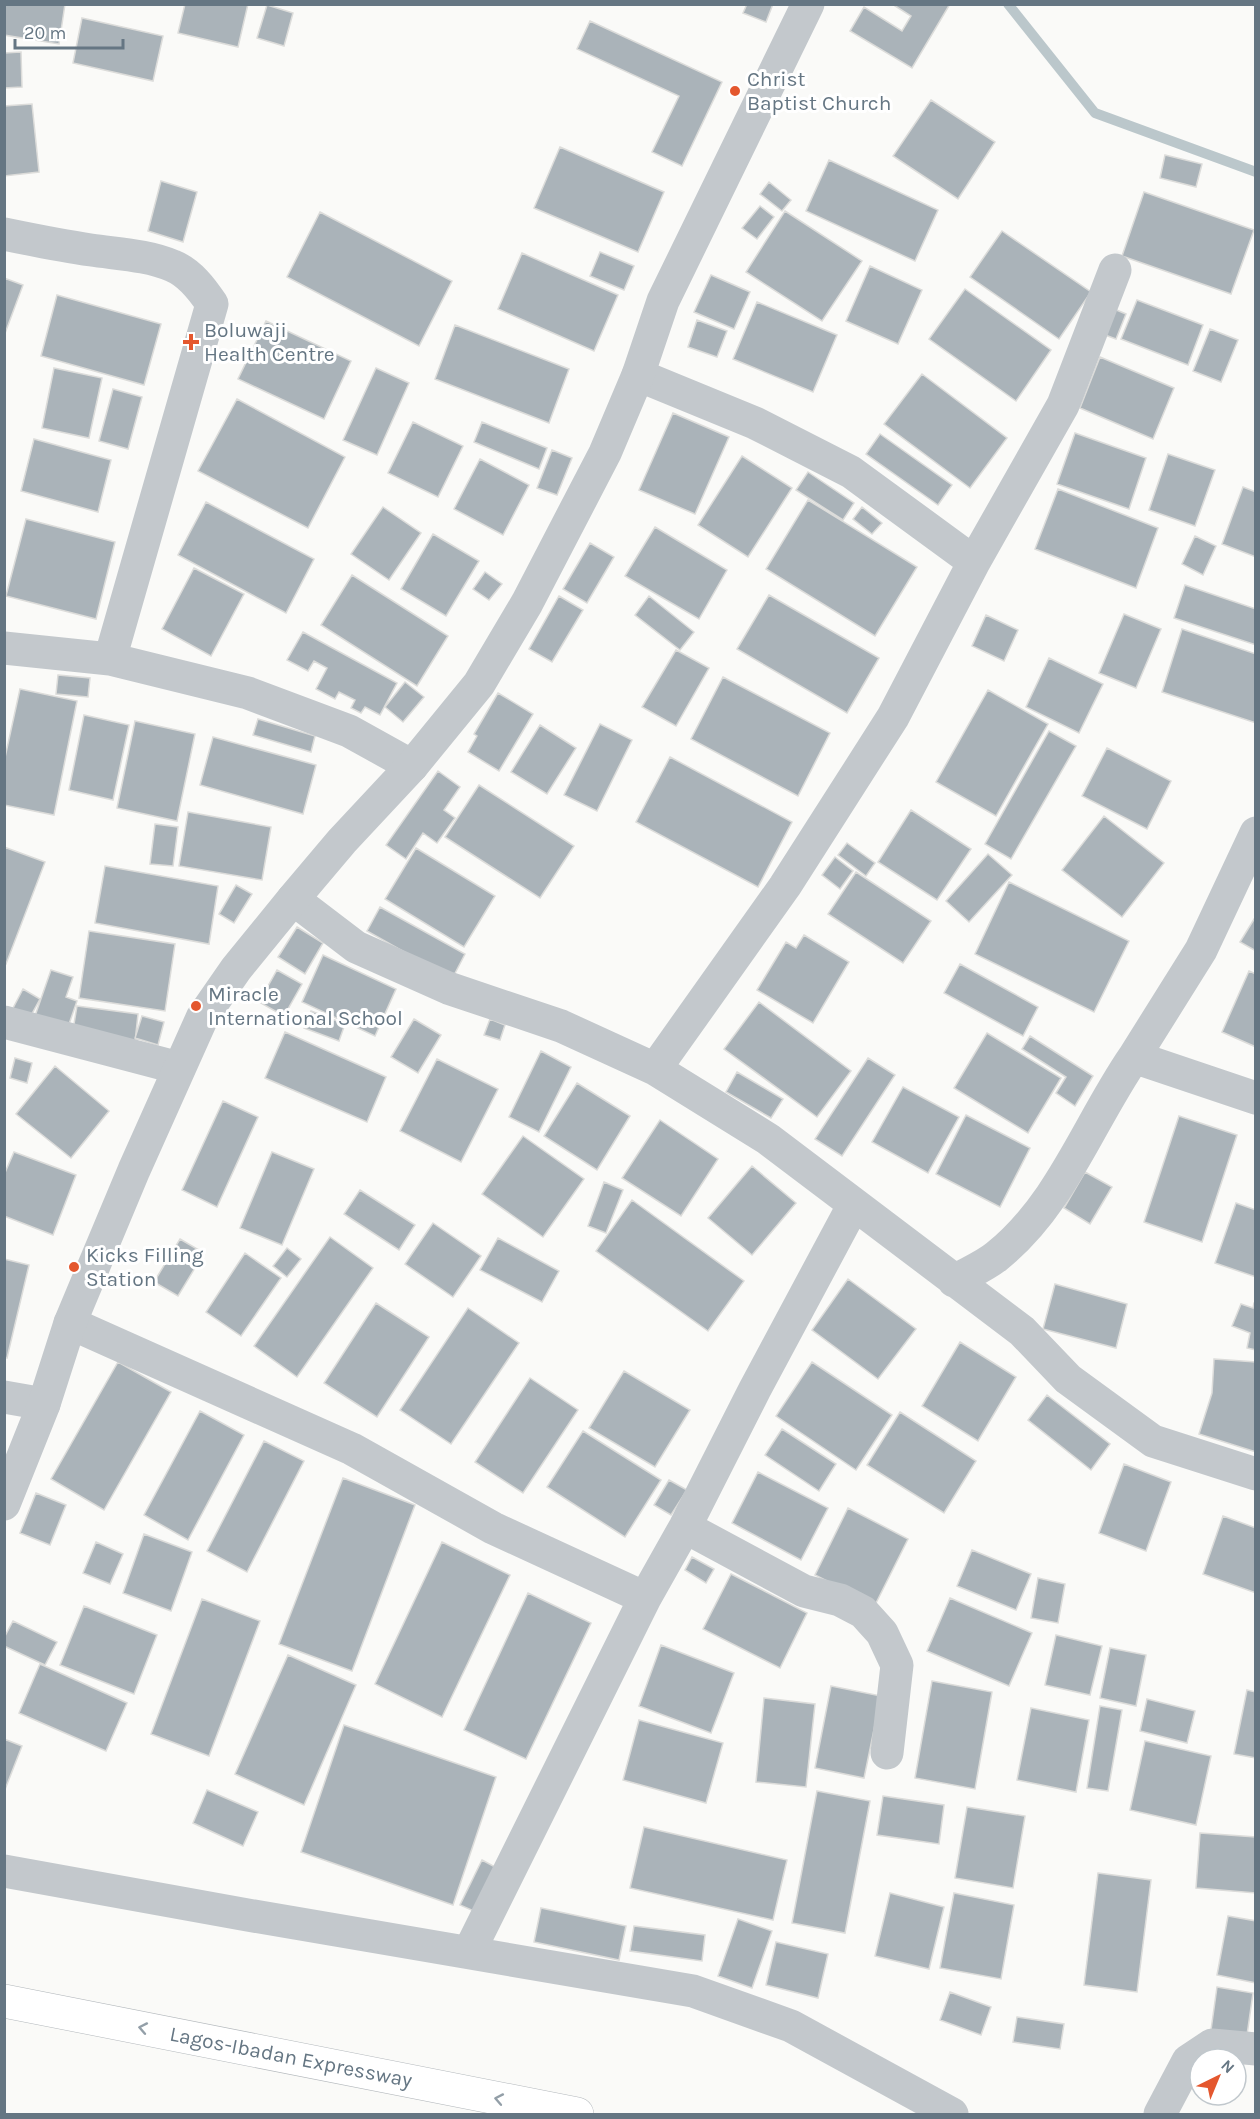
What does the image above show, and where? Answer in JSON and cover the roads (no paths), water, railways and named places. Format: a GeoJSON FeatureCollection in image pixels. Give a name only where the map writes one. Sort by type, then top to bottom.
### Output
{"type":"FeatureCollection","features":[{"type":"Feature","properties":{"kind":"highway","name":"Lagos-Ibadan Expressway"},"geometry":{"type":"LineString","coordinates":[[4,2001],[577,2115]]}},
{"type":"Feature","properties":{"kind":"street"},"geometry":{"type":"LineString","coordinates":[[4,1504],[44,1404],[70,1323],[134,1170],[202,1018],[236,969],[293,899],[342,841],[412,766],[479,684],[526,603],[605,453],[638,375],[663,301],[808,4]]}},
{"type":"Feature","properties":{"kind":"street"},"geometry":{"type":"LineString","coordinates":[[4,234],[73,248],[155,260],[175,266],[189,276],[212,304],[110,659]]}},
{"type":"Feature","properties":{"kind":"street"},"geometry":{"type":"LineString","coordinates":[[655,1069],[785,886],[886,727],[974,562],[1063,405],[1115,270]]}},
{"type":"Feature","properties":{"kind":"street"},"geometry":{"type":"LineString","coordinates":[[638,375],[755,423],[851,472],[974,562]]}},
{"type":"Feature","properties":{"kind":"street"},"geometry":{"type":"LineString","coordinates":[[4,648],[110,659],[248,693],[349,731],[412,766]]}},
{"type":"Feature","properties":{"kind":"street"},"geometry":{"type":"LineString","coordinates":[[954,1281],[995,1257],[1041,1210],[1094,1126],[1113,1088],[1201,950],[1256,833]]}},
{"type":"Feature","properties":{"kind":"street"},"geometry":{"type":"LineString","coordinates":[[293,899],[356,947],[448,988],[561,1026],[655,1069],[768,1139],[853,1206],[1022,1331],[1068,1379],[1153,1441],[1256,1474]]}},
{"type":"Feature","properties":{"kind":"street"},"geometry":{"type":"LineString","coordinates":[[4,1022],[180,1068]]}},
{"type":"Feature","properties":{"kind":"street"},"geometry":{"type":"LineString","coordinates":[[1134,1057],[1256,1098]]}},
{"type":"Feature","properties":{"kind":"street"},"geometry":{"type":"LineString","coordinates":[[470,1952],[645,1598],[685,1527],[755,1389],[853,1206]]}},
{"type":"Feature","properties":{"kind":"street"},"geometry":{"type":"LineString","coordinates":[[70,1323],[352,1449],[493,1528],[645,1598]]}},
{"type":"Feature","properties":{"kind":"street"},"geometry":{"type":"LineString","coordinates":[[4,1397],[44,1404]]}},
{"type":"Feature","properties":{"kind":"street"},"geometry":{"type":"LineString","coordinates":[[685,1527],[804,1592],[840,1600],[863,1612],[882,1633],[897,1665],[887,1753]]}},
{"type":"Feature","properties":{"kind":"street"},"geometry":{"type":"LineString","coordinates":[[4,1871],[693,1991],[791,2026],[951,2115]]}},
{"type":"Feature","properties":{"kind":"street"},"geometry":{"type":"LineString","coordinates":[[1160,2115],[1188,2061],[1212,2045],[1256,2049]]}},
{"type":"Feature","properties":{"kind":"waterway"},"geometry":{"type":"LineString","coordinates":[[1008,4],[1095,113],[1256,172]]}},
{"type":"Feature","properties":{"kind":"place","name":"Christ Baptist Church"},"geometry":{"type":"Point","coordinates":[735,91]}},
{"type":"Feature","properties":{"kind":"place","name":"Boluwaji Health Centre"},"geometry":{"type":"Point","coordinates":[191,342]}},
{"type":"Feature","properties":{"kind":"place","name":"Miracle International School"},"geometry":{"type":"Point","coordinates":[196,1006]}},
{"type":"Feature","properties":{"kind":"place","name":"Kicks Filling Station"},"geometry":{"type":"Point","coordinates":[74,1267]}}]}
